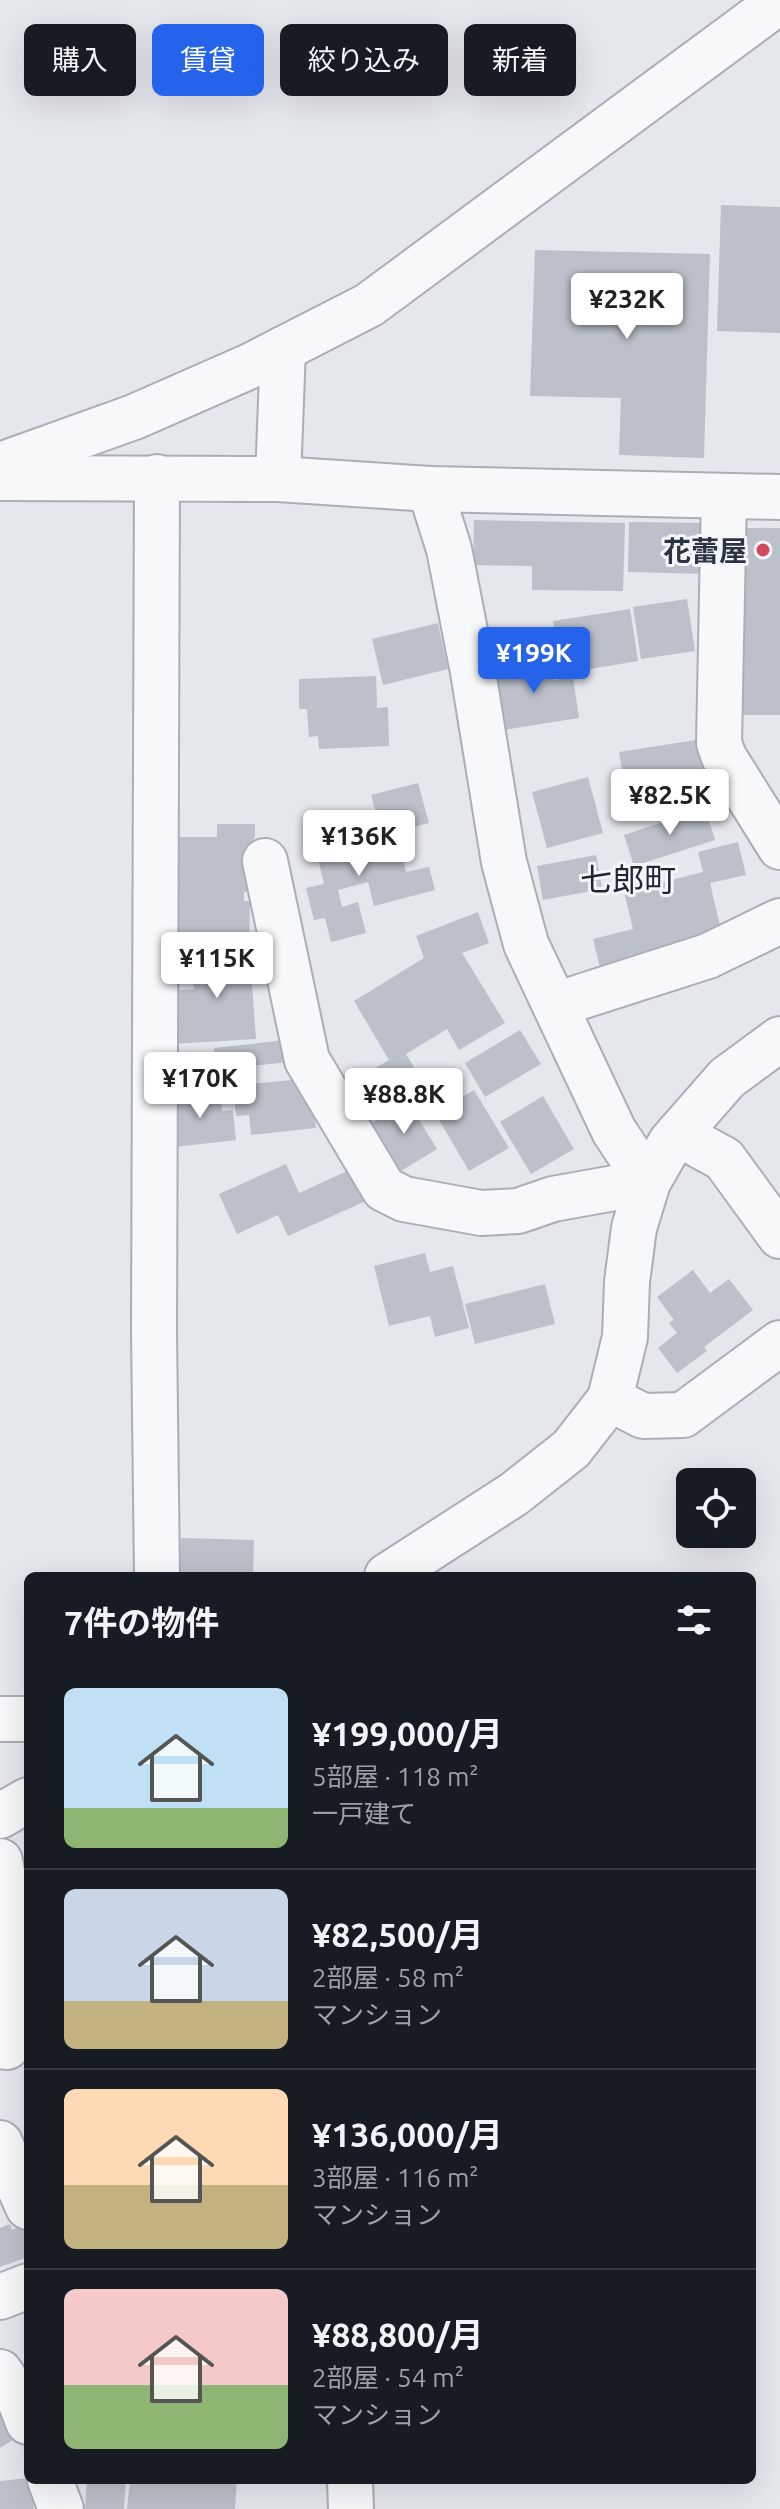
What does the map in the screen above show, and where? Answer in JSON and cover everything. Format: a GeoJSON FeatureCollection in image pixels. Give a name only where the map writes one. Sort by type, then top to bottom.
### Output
{"type":"FeatureCollection","features":[{"type":"Feature","properties":{"kind":"street"},"geometry":{"type":"LineString","coordinates":[[0,465],[134,417],[283,349],[369,305],[780,1]]}},
{"type":"Feature","properties":{"kind":"street"},"geometry":{"type":"LineString","coordinates":[[278,479],[283,349]]}},
{"type":"Feature","properties":{"kind":"street"},"geometry":{"type":"LineString","coordinates":[[157,477],[154,1299],[157,1572]]}},
{"type":"Feature","properties":{"kind":"street"},"geometry":{"type":"LineString","coordinates":[[0,478],[278,479],[430,489],[780,497]]}},
{"type":"Feature","properties":{"kind":"street"},"geometry":{"type":"LineString","coordinates":[[430,489],[452,565],[504,862],[526,944],[614,1131],[648,1182]]}},
{"type":"Feature","properties":{"kind":"street"},"geometry":{"type":"LineString","coordinates":[[724,496],[719,743],[724,757],[780,847]]}},
{"type":"Feature","properties":{"kind":"street"},"geometry":{"type":"LineString","coordinates":[[265,861],[307,1060],[384,1189],[404,1199],[481,1213],[518,1211],[553,1199],[648,1182]]}},
{"type":"Feature","properties":{"kind":"street"},"geometry":{"type":"LineString","coordinates":[[555,1005],[708,956],[780,921]]}},
{"type":"Feature","properties":{"kind":"street"},"geometry":{"type":"LineString","coordinates":[[393,1572],[514,1494],[571,1449],[610,1399],[625,1337],[627,1282],[634,1228],[648,1182],[678,1134],[727,1078],[780,1039]]}},
{"type":"Feature","properties":{"kind":"street"},"geometry":{"type":"LineString","coordinates":[[678,1134],[724,1159],[780,1236]]}},
{"type":"Feature","properties":{"kind":"street"},"geometry":{"type":"LineString","coordinates":[[610,1399],[643,1416],[683,1415],[780,1343]]}},
{"type":"Feature","properties":{"kind":"street"},"geometry":{"type":"LineString","coordinates":[[0,1719],[24,1719]]}},
{"type":"Feature","properties":{"kind":"street"},"geometry":{"type":"LineString","coordinates":[[0,1816],[24,1802]]}},
{"type":"Feature","properties":{"kind":"street"},"geometry":{"type":"LineString","coordinates":[[0,1861],[13,1928],[15,2032],[7,2047],[0,2046]]}},
{"type":"Feature","properties":{"kind":"street"},"geometry":{"type":"LineString","coordinates":[[0,2143],[24,2198]]}},
{"type":"Feature","properties":{"kind":"street"},"geometry":{"type":"LineString","coordinates":[[0,2297],[24,2288]]}},
{"type":"Feature","properties":{"kind":"street"},"geometry":{"type":"LineString","coordinates":[[0,2372],[24,2412]]}},
{"type":"Feature","properties":{"kind":"street"},"geometry":{"type":"LineString","coordinates":[[52,2484],[61,2509]]}},
{"type":"Feature","properties":{"kind":"street"},"geometry":{"type":"LineString","coordinates":[[350,2484],[351,2509]]}},
{"type":"Feature","properties":{"kind":"building"},"geometry":{"type":"Polygon","coordinates":[[[721,205],[780,207],[780,333],[717,331],[721,205]]]}},
{"type":"Feature","properties":{"kind":"building"},"geometry":{"type":"Polygon","coordinates":[[[535,250],[710,254],[704,458],[619,455],[621,398],[530,396],[535,250]]]}},
{"type":"Feature","properties":{"kind":"building"},"geometry":{"type":"Polygon","coordinates":[[[474,520],[625,523],[623,591],[532,590],[532,566],[473,565],[474,520]]]}},
{"type":"Feature","properties":{"kind":"building"},"geometry":{"type":"Polygon","coordinates":[[[629,522],[707,523],[706,574],[628,572],[629,522]]]}},
{"type":"Feature","properties":{"kind":"building"},"geometry":{"type":"Polygon","coordinates":[[[742,528],[780,528],[780,715],[739,715],[742,528]]]}},
{"type":"Feature","properties":{"kind":"building"},"geometry":{"type":"Polygon","coordinates":[[[687,599],[695,651],[641,659],[633,607],[687,599]]]}},
{"type":"Feature","properties":{"kind":"building"},"geometry":{"type":"Polygon","coordinates":[[[630,609],[638,661],[561,674],[553,621],[630,609]]]}},
{"type":"Feature","properties":{"kind":"building"},"geometry":{"type":"Polygon","coordinates":[[[438,623],[448,669],[383,685],[372,639],[438,623]]]}},
{"type":"Feature","properties":{"kind":"building"},"geometry":{"type":"Polygon","coordinates":[[[550,659],[554,680],[573,677],[579,718],[503,730],[492,668],[550,659]]]}},
{"type":"Feature","properties":{"kind":"building"},"geometry":{"type":"Polygon","coordinates":[[[376,676],[377,708],[388,707],[389,746],[319,749],[318,736],[309,737],[307,709],[299,709],[299,679],[376,676]]]}},
{"type":"Feature","properties":{"kind":"building"},"geometry":{"type":"Polygon","coordinates":[[[709,738],[716,779],[626,793],[619,752],[709,738]]]}},
{"type":"Feature","properties":{"kind":"building"},"geometry":{"type":"Polygon","coordinates":[[[588,777],[603,833],[547,848],[532,792],[588,777]]]}},
{"type":"Feature","properties":{"kind":"building"},"geometry":{"type":"Polygon","coordinates":[[[418,783],[429,823],[382,835],[371,795],[418,783]]]}},
{"type":"Feature","properties":{"kind":"building"},"geometry":{"type":"Polygon","coordinates":[[[705,808],[715,840],[634,866],[624,835],[705,808]]]}},
{"type":"Feature","properties":{"kind":"building"},"geometry":{"type":"Polygon","coordinates":[[[374,822],[383,858],[401,853],[406,872],[429,867],[435,890],[374,906],[368,882],[338,890],[342,907],[358,902],[366,933],[331,942],[325,918],[314,920],[306,888],[324,884],[313,838],[374,822]]]}},
{"type":"Feature","properties":{"kind":"building"},"geometry":{"type":"Polygon","coordinates":[[[217,824],[255,824],[255,837],[244,855],[252,855],[252,892],[244,892],[244,901],[250,901],[249,940],[209,940],[209,936],[174,935],[174,837],[217,837],[217,824]]]}},
{"type":"Feature","properties":{"kind":"building"},"geometry":{"type":"Polygon","coordinates":[[[738,842],[746,875],[710,883],[723,939],[602,976],[593,939],[633,929],[624,892],[703,872],[698,852],[738,842]]]}},
{"type":"Feature","properties":{"kind":"building"},"geometry":{"type":"Polygon","coordinates":[[[596,855],[602,889],[543,900],[537,866],[596,855]]]}},
{"type":"Feature","properties":{"kind":"building"},"geometry":{"type":"Polygon","coordinates":[[[478,912],[489,943],[462,953],[505,1023],[459,1050],[447,1029],[406,1054],[418,1074],[406,1082],[409,1088],[372,1110],[354,1081],[389,1060],[354,1001],[424,958],[416,936],[478,912]]]}},
{"type":"Feature","properties":{"kind":"building"},"geometry":{"type":"Polygon","coordinates":[[[257,950],[258,983],[252,984],[256,1039],[172,1044],[169,991],[194,989],[191,954],[257,950]]]}},
{"type":"Feature","properties":{"kind":"building"},"geometry":{"type":"Polygon","coordinates":[[[520,1030],[541,1064],[485,1097],[465,1063],[520,1030]]]}},
{"type":"Feature","properties":{"kind":"building"},"geometry":{"type":"Polygon","coordinates":[[[296,1039],[298,1061],[216,1070],[214,1048],[296,1039]]]}},
{"type":"Feature","properties":{"kind":"building"},"geometry":{"type":"Polygon","coordinates":[[[310,1078],[316,1128],[251,1135],[249,1115],[236,1116],[233,1086],[310,1078]]]}},
{"type":"Feature","properties":{"kind":"building"},"geometry":{"type":"Polygon","coordinates":[[[474,1090],[509,1148],[469,1171],[435,1113],[474,1090]]]}},
{"type":"Feature","properties":{"kind":"building"},"geometry":{"type":"Polygon","coordinates":[[[221,1092],[222,1111],[233,1110],[236,1140],[174,1147],[168,1097],[221,1092]]]}},
{"type":"Feature","properties":{"kind":"building"},"geometry":{"type":"Polygon","coordinates":[[[543,1096],[574,1149],[531,1174],[500,1122],[543,1096]]]}},
{"type":"Feature","properties":{"kind":"building"},"geometry":{"type":"Polygon","coordinates":[[[408,1102],[437,1149],[401,1171],[372,1123],[408,1102]]]}},
{"type":"Feature","properties":{"kind":"building"},"geometry":{"type":"Polygon","coordinates":[[[365,1163],[379,1195],[288,1236],[278,1215],[237,1234],[219,1194],[286,1164],[299,1193],[365,1163]]]}},
{"type":"Feature","properties":{"kind":"building"},"geometry":{"type":"Polygon","coordinates":[[[425,1253],[430,1272],[453,1266],[469,1328],[435,1337],[430,1316],[389,1326],[374,1266],[425,1253]]]}},
{"type":"Feature","properties":{"kind":"building"},"geometry":{"type":"Polygon","coordinates":[[[693,1270],[710,1293],[729,1279],[753,1310],[704,1347],[707,1351],[677,1373],[658,1348],[677,1333],[669,1323],[674,1320],[657,1297],[693,1270]]]}},
{"type":"Feature","properties":{"kind":"building"},"geometry":{"type":"Polygon","coordinates":[[[545,1284],[555,1324],[475,1344],[465,1304],[545,1284]]]}},
{"type":"Feature","properties":{"kind":"building"},"geometry":{"type":"Polygon","coordinates":[[[181,1538],[254,1540],[253,1572],[180,1572],[181,1538]]]}},
{"type":"Feature","properties":{"kind":"building"},"geometry":{"type":"Polygon","coordinates":[[[10,2224],[12,2230],[24,2225],[24,2258],[0,2267],[0,2228],[10,2224]]]}},
{"type":"Feature","properties":{"kind":"building"},"geometry":{"type":"Polygon","coordinates":[[[0,2398],[21,2435],[0,2448],[0,2398]]]}},
{"type":"Feature","properties":{"kind":"building"},"geometry":{"type":"Polygon","coordinates":[[[24,2478],[24,2484],[31,2484],[34,2509],[0,2509],[0,2481],[24,2478]]]}},
{"type":"Feature","properties":{"kind":"building"},"geometry":{"type":"Polygon","coordinates":[[[87,2484],[126,2484],[124,2509],[85,2509],[87,2484]]]}},
{"type":"Feature","properties":{"kind":"building"},"geometry":{"type":"Polygon","coordinates":[[[130,2484],[237,2484],[235,2509],[127,2509],[130,2484]]]}},
{"type":"Feature","properties":{"kind":"place","name":"花蕾屋"},"geometry":{"type":"Point","coordinates":[763,550]}},
{"type":"Feature","properties":{"kind":"district","name":"七郎町"},"geometry":{"type":"Point","coordinates":[628,879]}}]}
